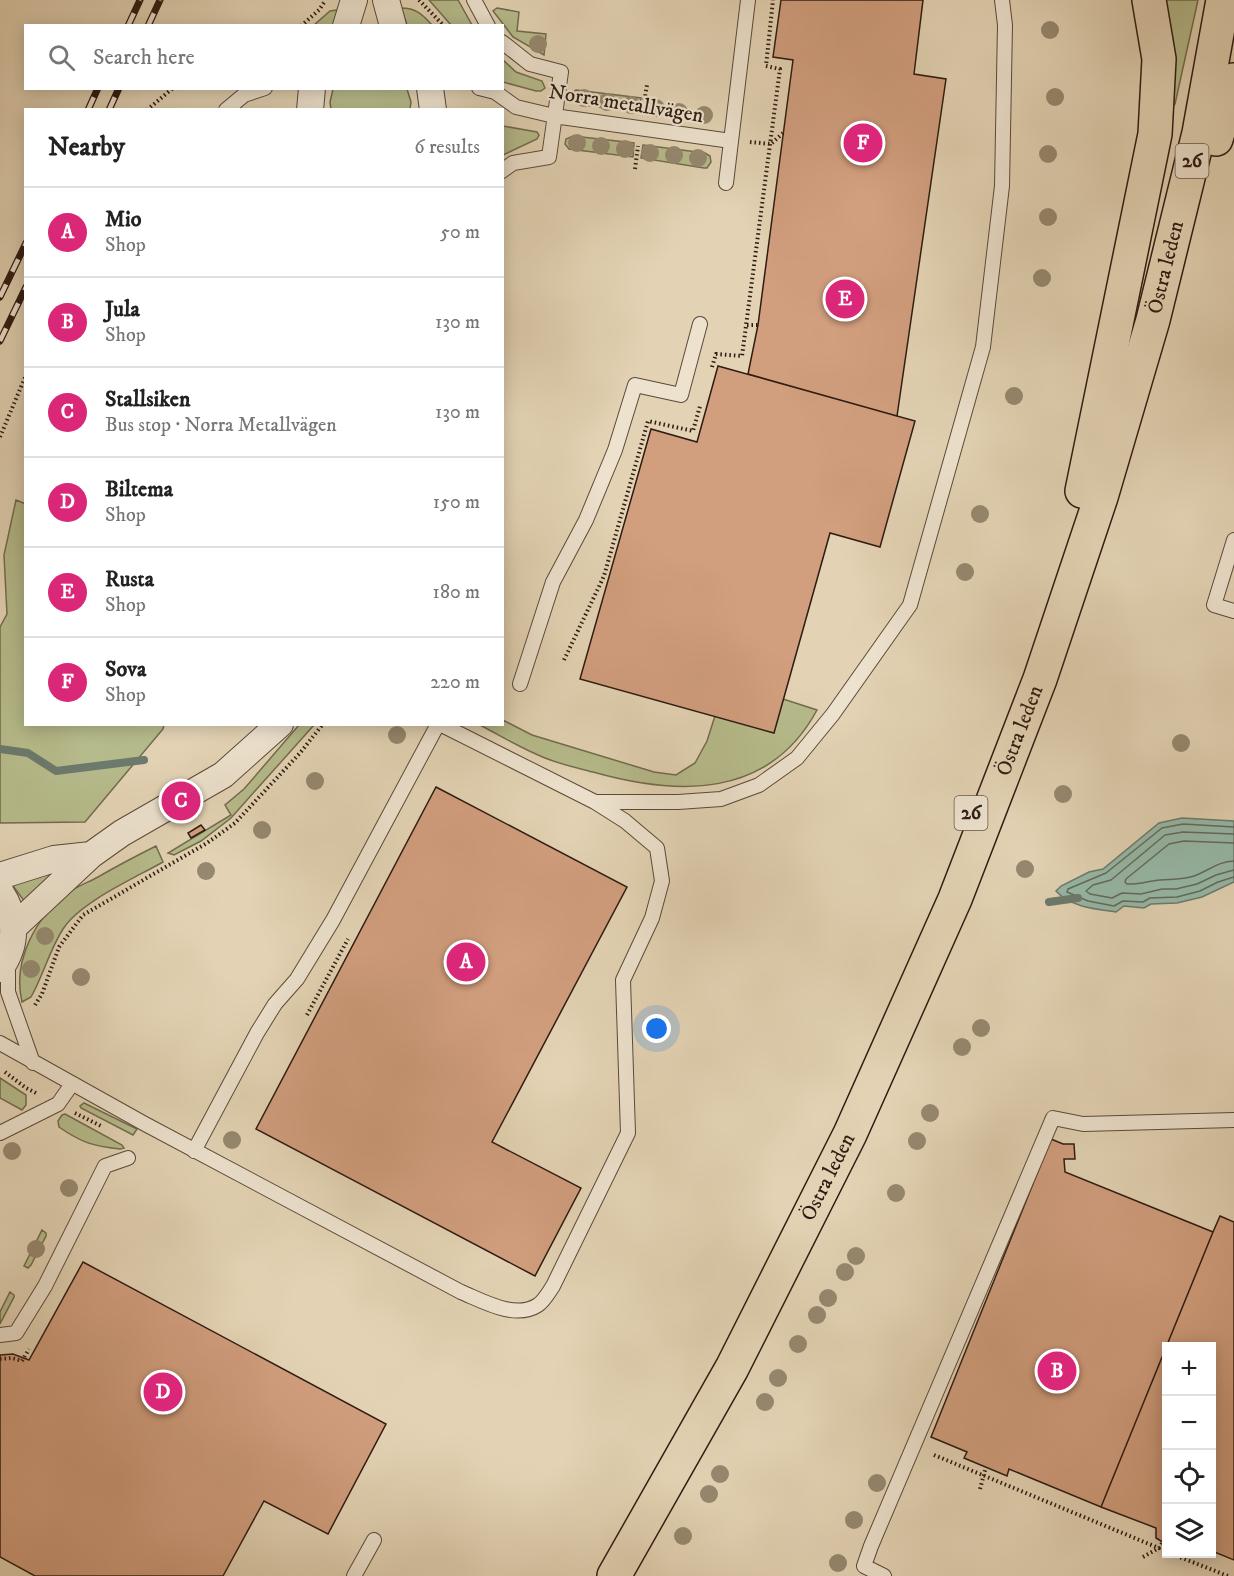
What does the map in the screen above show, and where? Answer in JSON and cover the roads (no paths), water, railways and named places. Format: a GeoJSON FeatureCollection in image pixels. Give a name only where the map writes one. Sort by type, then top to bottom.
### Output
{"type":"FeatureCollection","features":[{"type":"Feature","properties":{"kind":"highway"},"geometry":{"type":"LineString","coordinates":[[1082,492],[1155,134],[1159,59],[1149,0]]}},
{"type":"Feature","properties":{"kind":"highway","name":"Östra leden"},"geometry":{"type":"LineString","coordinates":[[604,1576],[721,1363],[838,1127],[941,891],[1024,676],[1082,492],[1134,315],[1179,139],[1204,0]]}},
{"type":"Feature","properties":{"kind":"highway","name":"Östra leden"},"geometry":{"type":"LineString","coordinates":[[614,1576],[732,1368],[850,1134],[955,899],[1040,679],[1101,497],[1153,320],[1199,133],[1223,0]]}},
{"type":"Feature","properties":{"kind":"highway"},"geometry":{"type":"LineString","coordinates":[[1153,320],[1197,198],[1234,80]]}},
{"type":"Feature","properties":{"kind":"street"},"geometry":{"type":"LineString","coordinates":[[347,24],[354,0]]}},
{"type":"Feature","properties":{"kind":"street"},"geometry":{"type":"LineString","coordinates":[[386,0],[392,24]]}},
{"type":"Feature","properties":{"kind":"street"},"geometry":{"type":"LineString","coordinates":[[310,108],[312,90]]}},
{"type":"Feature","properties":{"kind":"street"},"geometry":{"type":"LineString","coordinates":[[430,90],[433,108]]}},
{"type":"Feature","properties":{"kind":"street"},"geometry":{"type":"LineString","coordinates":[[14,927],[91,855],[122,833],[223,776],[278,726]]}},
{"type":"Feature","properties":{"kind":"street"},"geometry":{"type":"LineString","coordinates":[[0,876],[54,859],[91,855]]}},
{"type":"Feature","properties":{"kind":"street"},"geometry":{"type":"LineString","coordinates":[[0,891],[10,909],[14,927],[13,943],[4,964]]}},
{"type":"Feature","properties":{"kind":"lane"},"geometry":{"type":"LineString","coordinates":[[474,0],[487,24]]}},
{"type":"Feature","properties":{"kind":"lane"},"geometry":{"type":"LineString","coordinates":[[726,183],[748,0]]}},
{"type":"Feature","properties":{"kind":"lane"},"geometry":{"type":"LineString","coordinates":[[595,802],[678,802],[721,799],[759,785],[797,758],[833,714],[910,605],[983,347],[1002,186],[1005,25],[1002,0]]}},
{"type":"Feature","properties":{"kind":"lane"},"geometry":{"type":"LineString","coordinates":[[504,44],[530,64],[561,72],[549,157],[513,164],[504,170]]}},
{"type":"Feature","properties":{"kind":"lane"},"geometry":{"type":"LineString","coordinates":[[228,108],[244,95],[259,90]]}},
{"type":"Feature","properties":{"kind":"lane","name":"Norra metallvägen"},"geometry":{"type":"LineString","coordinates":[[487,90],[495,92],[516,107],[554,116],[731,141]]}},
{"type":"Feature","properties":{"kind":"lane"},"geometry":{"type":"LineString","coordinates":[[504,113],[516,107]]}},
{"type":"Feature","properties":{"kind":"lane"},"geometry":{"type":"LineString","coordinates":[[520,684],[553,582],[586,520],[611,460],[635,386],[681,395],[700,324]]}},
{"type":"Feature","properties":{"kind":"lane"},"geometry":{"type":"LineString","coordinates":[[1234,540],[1214,605],[1234,611]]}},
{"type":"Feature","properties":{"kind":"lane"},"geometry":{"type":"LineString","coordinates":[[195,1151],[257,1033],[275,1004],[297,979],[333,920],[438,726]]}},
{"type":"Feature","properties":{"kind":"lane"},"geometry":{"type":"LineString","coordinates":[[0,1043],[195,1151],[461,1292],[508,1310],[525,1311],[540,1304],[553,1286],[628,1133],[623,980],[652,918],[663,881],[657,848],[625,821],[595,802],[443,726]]}},
{"type":"Feature","properties":{"kind":"lane"},"geometry":{"type":"LineString","coordinates":[[4,964],[8,992],[33,1063]]}},
{"type":"Feature","properties":{"kind":"lane"},"geometry":{"type":"LineString","coordinates":[[0,1133],[58,1104],[72,1084]]}},
{"type":"Feature","properties":{"kind":"lane"},"geometry":{"type":"LineString","coordinates":[[884,1576],[864,1566],[871,1546],[1053,1118],[1083,1124],[1234,1120]]}},
{"type":"Feature","properties":{"kind":"lane"},"geometry":{"type":"LineString","coordinates":[[0,1335],[16,1333],[22,1324],[45,1286],[105,1166],[128,1158]]}},
{"type":"Feature","properties":{"kind":"lane"},"geometry":{"type":"LineString","coordinates":[[354,1576],[374,1540]]}},
{"type":"Feature","properties":{"kind":"water"},"geometry":{"type":"Polygon","coordinates":[[[1182,818],[1234,821],[1234,882],[1202,897],[1177,903],[1151,904],[1144,908],[1124,906],[1116,912],[1076,904],[1068,901],[1056,891],[1061,886],[1089,872],[1103,869],[1159,823],[1182,818]]]}},
{"type":"Feature","properties":{"kind":"waterway"},"geometry":{"type":"LineString","coordinates":[[0,749],[28,753],[56,771],[144,760]]}},
{"type":"Feature","properties":{"kind":"waterway"},"geometry":{"type":"LineString","coordinates":[[1049,902],[1078,898]]}},
{"type":"Feature","properties":{"kind":"railway"},"geometry":{"type":"LineString","coordinates":[[129,24],[140,0]]}},
{"type":"Feature","properties":{"kind":"railway"},"geometry":{"type":"LineString","coordinates":[[149,24],[160,0]]}},
{"type":"Feature","properties":{"kind":"railway"},"geometry":{"type":"LineString","coordinates":[[89,108],[97,90]]}},
{"type":"Feature","properties":{"kind":"railway"},"geometry":{"type":"LineString","coordinates":[[110,108],[118,90]]}},
{"type":"Feature","properties":{"kind":"railway"},"geometry":{"type":"LineString","coordinates":[[0,297],[24,247]]}},
{"type":"Feature","properties":{"kind":"railway"},"geometry":{"type":"LineString","coordinates":[[0,341],[24,291]]}},
{"type":"Feature","properties":{"kind":"place","name":"Sova"},"geometry":{"type":"Point","coordinates":[863,143]}},
{"type":"Feature","properties":{"kind":"place","name":"Rusta"},"geometry":{"type":"Point","coordinates":[845,299]}},
{"type":"Feature","properties":{"kind":"place","name":"Stallsiken"},"geometry":{"type":"Point","coordinates":[181,801]}},
{"type":"Feature","properties":{"kind":"place","name":"Mio"},"geometry":{"type":"Point","coordinates":[466,962]}},
{"type":"Feature","properties":{"kind":"place","name":"Jula"},"geometry":{"type":"Point","coordinates":[1057,1371]}},
{"type":"Feature","properties":{"kind":"place","name":"Biltema"},"geometry":{"type":"Point","coordinates":[163,1392]}}]}
